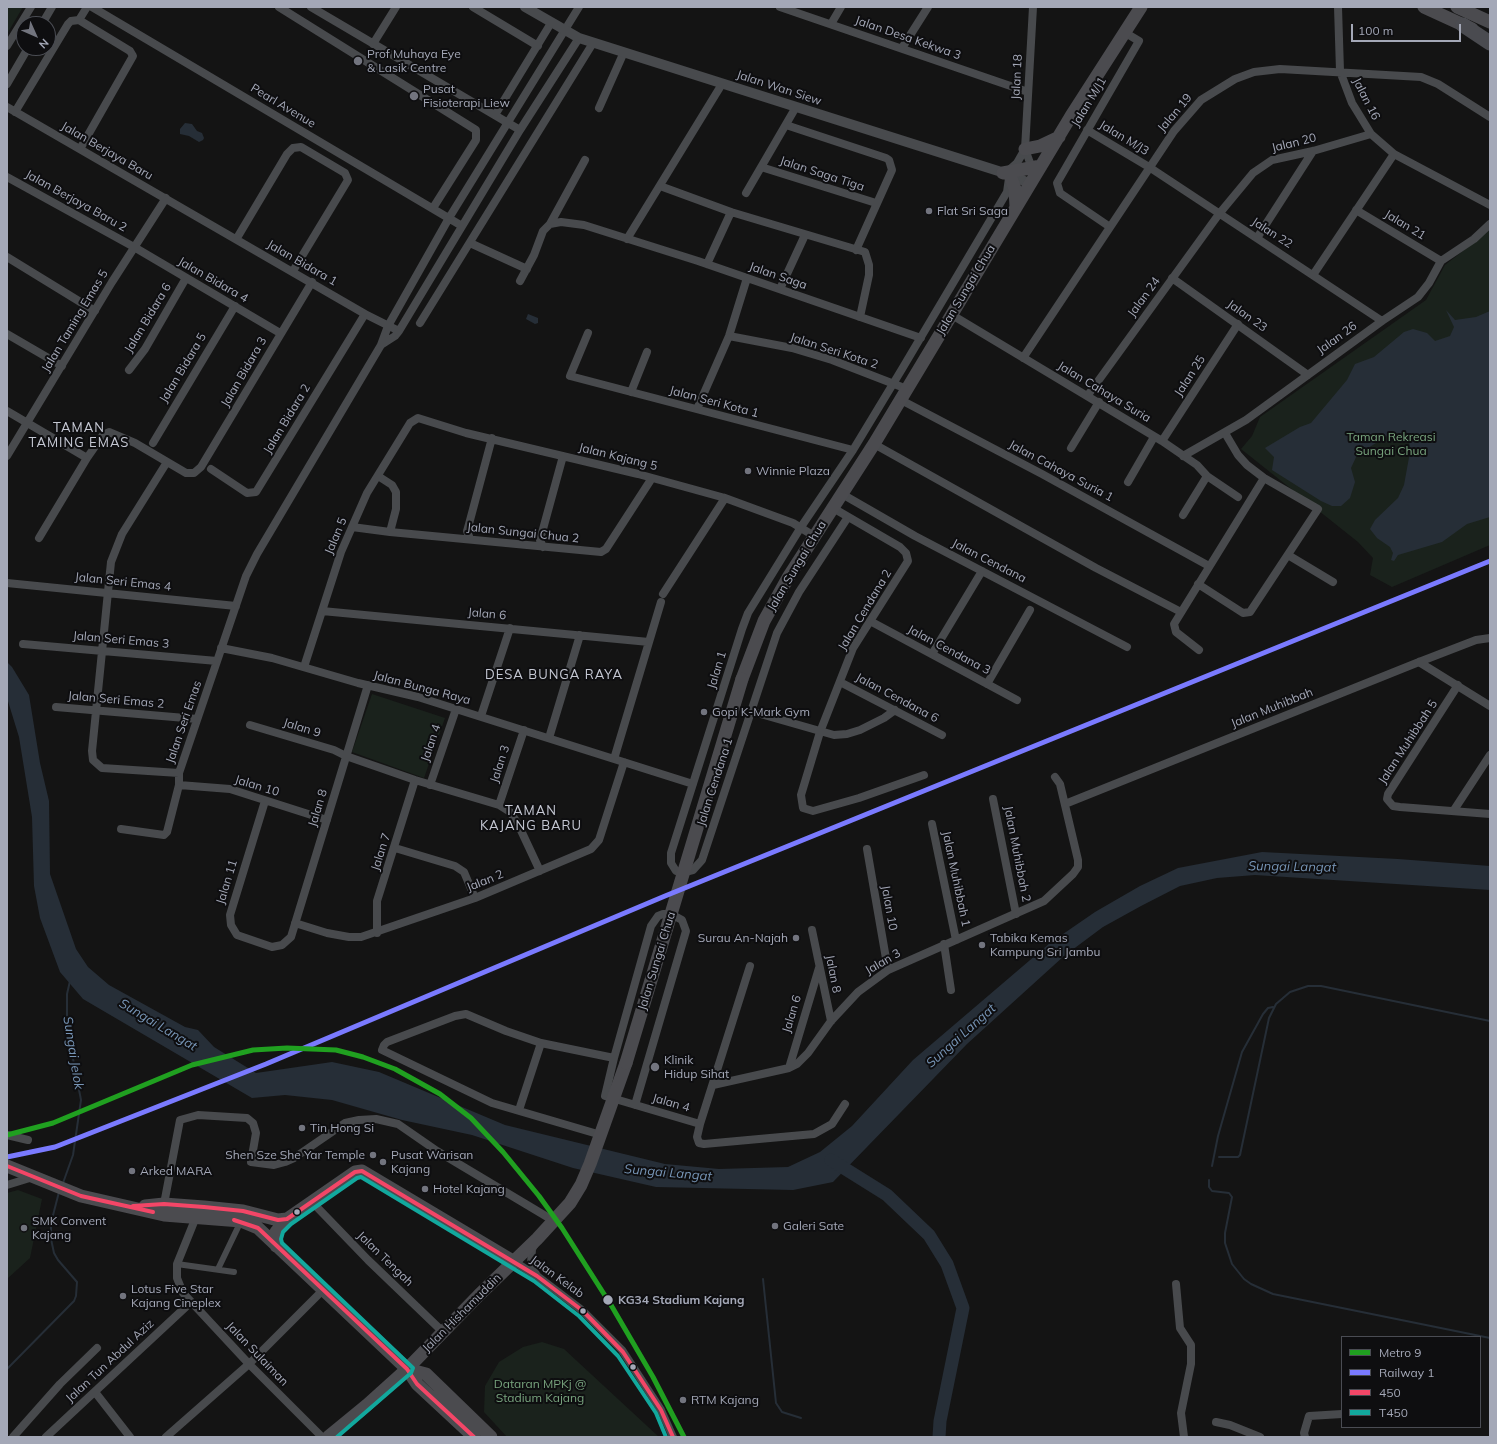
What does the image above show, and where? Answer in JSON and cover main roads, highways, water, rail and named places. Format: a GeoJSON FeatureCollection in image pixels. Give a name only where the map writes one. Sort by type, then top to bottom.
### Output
{"type":"FeatureCollection","features":[{"type":"Feature","properties":{"kind":"highway"},"geometry":{"type":"LineString","coordinates":[[1463,25],[1490,43]]}},
{"type":"Feature","properties":{"kind":"main road","name":"Jalan Sungai Chua"},"geometry":{"type":"LineString","coordinates":[[581,1185],[626,1063],[742,679],[764,621],[789,576],[904,395],[991,248],[1016,209],[1034,174],[1141,7]]}},
{"type":"Feature","properties":{"kind":"main road"},"geometry":{"type":"LineString","coordinates":[[1424,7],[1490,36]]}},
{"type":"Feature","properties":{"kind":"main road"},"geometry":{"type":"LineString","coordinates":[[1457,7],[1490,22]]}},
{"type":"Feature","properties":{"kind":"main road"},"geometry":{"type":"LineString","coordinates":[[1025,149],[1040,146],[1059,137]]}},
{"type":"Feature","properties":{"kind":"main road"},"geometry":{"type":"LineString","coordinates":[[1016,209],[1015,189],[1007,174],[1034,174]]}},
{"type":"Feature","properties":{"kind":"main road"},"geometry":{"type":"LineString","coordinates":[[7,1166],[81,1196],[133,1206],[164,1214],[240,1221],[258,1228],[407,1369],[417,1384],[474,1437]]}},
{"type":"Feature","properties":{"kind":"main road"},"geometry":{"type":"LineString","coordinates":[[276,1246],[276,1232],[287,1219],[355,1172],[362,1171],[513,1261]]}},
{"type":"Feature","properties":{"kind":"main road","name":"Jalan Hishamuddin"},"geometry":{"type":"LineString","coordinates":[[328,1437],[340,1431],[407,1369],[513,1261],[537,1239],[570,1203],[581,1185]]}},
{"type":"Feature","properties":{"kind":"main road"},"geometry":{"type":"LineString","coordinates":[[133,1206],[164,1204],[243,1211],[278,1220],[287,1219]]}},
{"type":"Feature","properties":{"kind":"main road"},"geometry":{"type":"LineString","coordinates":[[407,1369],[426,1374],[491,1437]]}},
{"type":"Feature","properties":{"kind":"main road"},"geometry":{"type":"LineString","coordinates":[[391,1384],[404,1380],[417,1384]]}},
{"type":"Feature","properties":{"kind":"water"},"geometry":{"type":"Polygon","coordinates":[[[185,123],[192,124],[197,131],[202,133],[204,138],[203,140],[199,142],[189,136],[180,134],[180,129],[185,123]]]}},
{"type":"Feature","properties":{"kind":"water","name":"Taman Rekreasi Sungai Chua"},"geometry":{"type":"Polygon","coordinates":[[[1446,310],[1455,320],[1476,317],[1490,311],[1490,517],[1467,524],[1442,542],[1398,555],[1394,561],[1391,560],[1393,553],[1390,547],[1377,538],[1370,529],[1375,520],[1398,498],[1404,485],[1410,452],[1409,437],[1399,433],[1387,436],[1357,455],[1351,468],[1355,482],[1350,498],[1341,506],[1332,506],[1321,501],[1272,470],[1274,457],[1265,448],[1300,427],[1311,423],[1347,380],[1355,364],[1374,357],[1404,332],[1413,329],[1427,333],[1435,341],[1450,336],[1454,327],[1446,310]]]}},
{"type":"Feature","properties":{"kind":"water"},"geometry":{"type":"Polygon","coordinates":[[[528,314],[538,318],[538,323],[535,324],[526,319],[528,314]]]}},
{"type":"Feature","properties":{"kind":"water","name":"Sungai Langat"},"geometry":{"type":"Polygon","coordinates":[[[7,662],[12,667],[29,695],[40,763],[49,801],[50,874],[76,949],[88,967],[109,985],[185,1027],[198,1030],[214,1047],[256,1073],[332,1062],[379,1072],[505,1125],[665,1164],[719,1169],[788,1167],[820,1152],[852,1126],[913,1060],[1050,943],[1095,912],[1140,886],[1178,868],[1262,852],[1398,859],[1490,866],[1490,890],[1255,875],[1217,878],[1180,886],[1103,927],[1064,956],[967,1044],[833,1182],[793,1190],[656,1187],[573,1168],[472,1135],[402,1120],[332,1100],[285,1095],[252,1098],[83,999],[60,972],[40,918],[34,886],[32,817],[19,737],[7,698],[7,662]]]}},
{"type":"Feature","properties":{"kind":"waterway","name":"Sungai Jelok"},"geometry":{"type":"LineString","coordinates":[[63,1183],[73,1155],[81,1100],[67,1028],[67,994],[70,981]]}},
{"type":"Feature","properties":{"kind":"waterway"},"geometry":{"type":"LineString","coordinates":[[1219,1157],[1238,1157],[1240,1155],[1269,1018],[1276,1004],[1290,992],[1308,986],[1321,986],[1490,1021]]}},
{"type":"Feature","properties":{"kind":"waterway"},"geometry":{"type":"LineString","coordinates":[[1212,1166],[1218,1136],[1242,1052],[1263,1014],[1268,1008],[1273,1007]]}},
{"type":"Feature","properties":{"kind":"waterway"},"geometry":{"type":"LineString","coordinates":[[831,1160],[887,1195],[929,1235],[947,1264],[963,1308],[940,1421],[939,1437]]}},
{"type":"Feature","properties":{"kind":"waterway"},"geometry":{"type":"LineString","coordinates":[[1209,1180],[1209,1187],[1212,1191],[1229,1193],[1232,1197],[1225,1233],[1225,1243],[1232,1264],[1244,1279],[1251,1284],[1273,1294],[1480,1336]]}},
{"type":"Feature","properties":{"kind":"waterway","name":"Sungai Jelok"},"geometry":{"type":"LineString","coordinates":[[7,1369],[74,1301],[76,1296],[77,1282],[58,1260],[54,1253],[51,1239],[51,1223],[59,1192]]}},
{"type":"Feature","properties":{"kind":"waterway"},"geometry":{"type":"LineString","coordinates":[[763,1279],[776,1403],[782,1412],[801,1418]]}},
{"type":"Feature","properties":{"kind":"waterway"},"geometry":{"type":"LineString","coordinates":[[1481,1336],[1490,1338]]}},
{"type":"Feature","properties":{"kind":"metro line","name":"9"},"geometry":{"type":"LineString","coordinates":[[7,1135],[53,1123],[192,1065],[253,1050],[287,1048],[336,1050],[363,1057],[395,1069],[440,1094],[471,1118],[503,1152],[539,1196],[562,1228],[611,1305],[653,1377],[684,1437]]}},
{"type":"Feature","properties":{"kind":"rail line","name":"1"},"geometry":{"type":"LineString","coordinates":[[7,1157],[55,1147],[266,1064],[665,896],[1490,561]]}},
{"type":"Feature","properties":{"kind":"place","name":"Prof Muhaya Eye & Lasik Centre"},"geometry":{"type":"Point","coordinates":[358,61]}},
{"type":"Feature","properties":{"kind":"place","name":"Pusat Fisioterapi Liew"},"geometry":{"type":"Point","coordinates":[414,96]}},
{"type":"Feature","properties":{"kind":"place","name":"Flat Sri Saga"},"geometry":{"type":"Point","coordinates":[929,211]}},
{"type":"Feature","properties":{"kind":"place","name":"Winnie Plaza"},"geometry":{"type":"Point","coordinates":[748,471]}},
{"type":"Feature","properties":{"kind":"place","name":"Gopi K-Mark Gym"},"geometry":{"type":"Point","coordinates":[704,712]}},
{"type":"Feature","properties":{"kind":"place","name":"Surau An-Najah"},"geometry":{"type":"Point","coordinates":[796,938]}},
{"type":"Feature","properties":{"kind":"place","name":"Tabika Kemas Kampung Sri Jambu"},"geometry":{"type":"Point","coordinates":[982,945]}},
{"type":"Feature","properties":{"kind":"place","name":"Klinik Hidup Sihat"},"geometry":{"type":"Point","coordinates":[655,1067]}},
{"type":"Feature","properties":{"kind":"place","name":"Tin Hong Si"},"geometry":{"type":"Point","coordinates":[302,1128]}},
{"type":"Feature","properties":{"kind":"place","name":"Shen Sze She Yar Temple"},"geometry":{"type":"Point","coordinates":[373,1155]}},
{"type":"Feature","properties":{"kind":"place","name":"Pusat Warisan Kajang"},"geometry":{"type":"Point","coordinates":[383,1162]}},
{"type":"Feature","properties":{"kind":"place","name":"Arked MARA"},"geometry":{"type":"Point","coordinates":[132,1171]}},
{"type":"Feature","properties":{"kind":"place","name":"Hotel Kajang"},"geometry":{"type":"Point","coordinates":[425,1189]}},
{"type":"Feature","properties":{"kind":"place","name":"Galeri Sate"},"geometry":{"type":"Point","coordinates":[775,1226]}},
{"type":"Feature","properties":{"kind":"place","name":"SMK Convent Kajang"},"geometry":{"type":"Point","coordinates":[24,1228]}},
{"type":"Feature","properties":{"kind":"place","name":"Lotus Five Star Kajang Cineplex"},"geometry":{"type":"Point","coordinates":[123,1296]}},
{"type":"Feature","properties":{"kind":"place","name":"KG34 Stadium Kajang"},"geometry":{"type":"Point","coordinates":[608,1300]}},
{"type":"Feature","properties":{"kind":"place","name":"RTM Kajang"},"geometry":{"type":"Point","coordinates":[683,1400]}},
{"type":"Feature","properties":{"kind":"district","name":"TAMAN TAMING EMAS"},"geometry":{"type":"Point","coordinates":[79,436]}},
{"type":"Feature","properties":{"kind":"district","name":"DESA BUNGA RAYA"},"geometry":{"type":"Point","coordinates":[554,675]}},
{"type":"Feature","properties":{"kind":"district","name":"TAMAN KAJANG BARU"},"geometry":{"type":"Point","coordinates":[531,818]}},
{"type":"Feature","properties":{"kind":"park label","name":"Dataran MPKj @ Stadium Kajang"},"geometry":{"type":"Point","coordinates":[540,1391]}}]}
